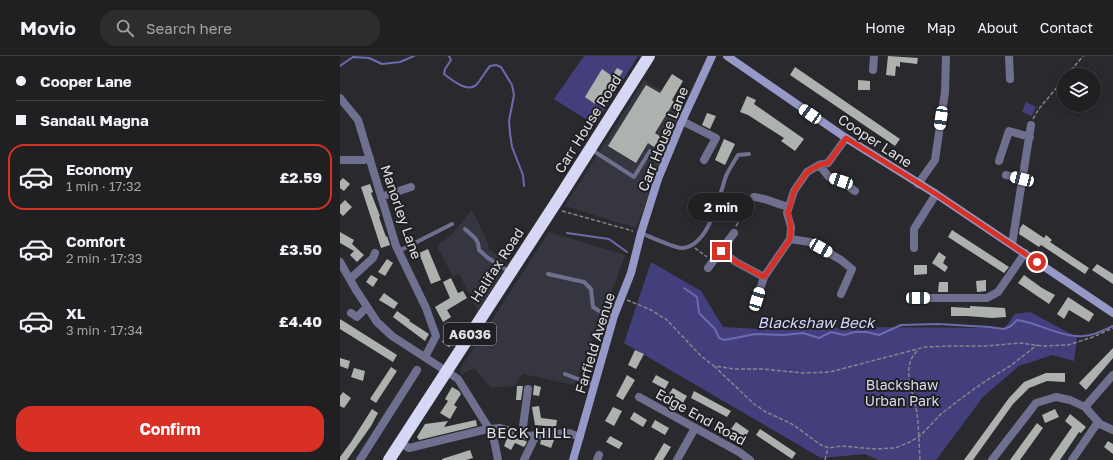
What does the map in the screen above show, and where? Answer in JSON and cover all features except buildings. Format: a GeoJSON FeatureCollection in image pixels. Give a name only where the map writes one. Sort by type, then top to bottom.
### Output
{"type":"FeatureCollection","features":[{"type":"Feature","properties":{"kind":"highway","name":"Carr House Road"},"geometry":{"type":"LineString","coordinates":[[552,209],[649,56]]}},
{"type":"Feature","properties":{"kind":"highway","name":"Halifax Road"},"geometry":{"type":"LineString","coordinates":[[390,460],[446,371],[552,209]]}},
{"type":"Feature","properties":{"kind":"main road","name":"Carr House Lane"},"geometry":{"type":"LineString","coordinates":[[641,233],[658,179],[712,56]]}},
{"type":"Feature","properties":{"kind":"main road","name":"Cooper Lane"},"geometry":{"type":"LineString","coordinates":[[727,56],[846,138],[936,194],[1113,313]]}},
{"type":"Feature","properties":{"kind":"main road","name":"Farfield Avenue"},"geometry":{"type":"LineString","coordinates":[[573,460],[614,316],[631,273],[641,233]]}},
{"type":"Feature","properties":{"kind":"street"},"geometry":{"type":"LineString","coordinates":[[873,70],[874,56]]}},
{"type":"Feature","properties":{"kind":"street"},"geometry":{"type":"LineString","coordinates":[[918,184],[935,160],[945,92],[946,56]]}},
{"type":"Feature","properties":{"kind":"street"},"geometry":{"type":"LineString","coordinates":[[1009,56],[1010,79]]}},
{"type":"Feature","properties":{"kind":"street","name":"Manorley Lane"},"geometry":{"type":"LineString","coordinates":[[340,98],[358,120],[399,251],[426,308],[436,336]]}},
{"type":"Feature","properties":{"kind":"street"},"geometry":{"type":"LineString","coordinates":[[682,122],[716,138],[704,160]]}},
{"type":"Feature","properties":{"kind":"street"},"geometry":{"type":"LineString","coordinates":[[1012,244],[1031,125]]}},
{"type":"Feature","properties":{"kind":"street"},"geometry":{"type":"LineString","coordinates":[[999,161],[1009,130],[1030,137]]}},
{"type":"Feature","properties":{"kind":"street"},"geometry":{"type":"LineString","coordinates":[[757,299],[764,277],[790,239],[791,226],[788,207],[794,191],[807,172],[819,165],[828,163],[846,138]]}},
{"type":"Feature","properties":{"kind":"street"},"geometry":{"type":"LineString","coordinates":[[340,160],[364,160],[370,158]]}},
{"type":"Feature","properties":{"kind":"street"},"geometry":{"type":"LineString","coordinates":[[819,165],[829,177],[841,181],[855,191]]}},
{"type":"Feature","properties":{"kind":"street"},"geometry":{"type":"LineString","coordinates":[[1006,176],[1022,179]]}},
{"type":"Feature","properties":{"kind":"street"},"geometry":{"type":"LineString","coordinates":[[381,197],[411,186]]}},
{"type":"Feature","properties":{"kind":"street"},"geometry":{"type":"LineString","coordinates":[[914,248],[914,229],[936,194]]}},
{"type":"Feature","properties":{"kind":"street"},"geometry":{"type":"LineString","coordinates":[[754,197],[763,198],[788,207]]}},
{"type":"Feature","properties":{"kind":"street"},"geometry":{"type":"LineString","coordinates":[[711,264],[734,233]]}},
{"type":"Feature","properties":{"kind":"street"},"geometry":{"type":"LineString","coordinates":[[790,239],[810,242],[841,260],[852,270],[841,294]]}},
{"type":"Feature","properties":{"kind":"street"},"geometry":{"type":"LineString","coordinates":[[721,251],[736,262],[764,277]]}},
{"type":"Feature","properties":{"kind":"street"},"geometry":{"type":"LineString","coordinates":[[350,279],[373,258],[375,252]]}},
{"type":"Feature","properties":{"kind":"street"},"geometry":{"type":"LineString","coordinates":[[918,298],[987,298],[998,292],[1025,253]]}},
{"type":"Feature","properties":{"kind":"street"},"geometry":{"type":"LineString","coordinates":[[340,262],[377,322],[392,336],[458,380],[486,430],[493,435],[498,460]]}},
{"type":"Feature","properties":{"kind":"street"},"geometry":{"type":"LineString","coordinates":[[351,313],[357,317],[367,308]]}},
{"type":"Feature","properties":{"kind":"street"},"geometry":{"type":"LineString","coordinates":[[425,357],[436,336]]}},
{"type":"Feature","properties":{"kind":"street"},"geometry":{"type":"LineString","coordinates":[[360,460],[417,370]]}},
{"type":"Feature","properties":{"kind":"street"},"geometry":{"type":"LineString","coordinates":[[1085,408],[1113,375]]}},
{"type":"Feature","properties":{"kind":"street"},"geometry":{"type":"LineString","coordinates":[[522,434],[528,389]]}},
{"type":"Feature","properties":{"kind":"street","name":"Edge End Road"},"geometry":{"type":"LineString","coordinates":[[639,397],[739,452],[750,460]]}},
{"type":"Feature","properties":{"kind":"street"},"geometry":{"type":"LineString","coordinates":[[992,460],[1036,403],[1056,397],[1070,400],[1085,408],[1098,422],[1113,430]]}},
{"type":"Feature","properties":{"kind":"street"},"geometry":{"type":"LineString","coordinates":[[1072,460],[1098,422]]}},
{"type":"Feature","properties":{"kind":"street"},"geometry":{"type":"LineString","coordinates":[[400,443],[409,448],[500,428],[527,436],[569,433],[580,437]]}},
{"type":"Feature","properties":{"kind":"street"},"geometry":{"type":"LineString","coordinates":[[677,460],[695,428]]}},
{"type":"Feature","properties":{"kind":"street"},"geometry":{"type":"LineString","coordinates":[[524,460],[536,435]]}},
{"type":"Feature","properties":{"kind":"lane"},"geometry":{"type":"LineString","coordinates":[[590,148],[634,177],[650,151]]}},
{"type":"Feature","properties":{"kind":"lane"},"geometry":{"type":"LineString","coordinates":[[641,233],[679,248],[687,247],[697,241],[710,225],[727,175],[738,155],[749,154]]}},
{"type":"Feature","properties":{"kind":"lane"},"geometry":{"type":"LineString","coordinates":[[399,251],[452,224]]}},
{"type":"Feature","properties":{"kind":"lane"},"geometry":{"type":"LineString","coordinates":[[465,229],[475,238],[480,250],[488,258],[510,273]]}},
{"type":"Feature","properties":{"kind":"lane"},"geometry":{"type":"LineString","coordinates":[[548,274],[584,282],[591,289],[593,307],[604,314],[614,316]]}},
{"type":"Feature","properties":{"kind":"lane"},"geometry":{"type":"LineString","coordinates":[[565,374],[594,385]]}},
{"type":"Feature","properties":{"kind":"path"},"geometry":{"type":"LineString","coordinates":[[1073,68],[1083,56]]}},
{"type":"Feature","properties":{"kind":"path"},"geometry":{"type":"LineString","coordinates":[[1031,125],[1035,115],[1057,88]]}},
{"type":"Feature","properties":{"kind":"path"},"geometry":{"type":"LineString","coordinates":[[734,233],[734,228],[750,206],[754,197]]}},
{"type":"Feature","properties":{"kind":"path"},"geometry":{"type":"LineString","coordinates":[[552,209],[641,233]]}},
{"type":"Feature","properties":{"kind":"path"},"geometry":{"type":"LineString","coordinates":[[690,245],[711,264]]}},
{"type":"Feature","properties":{"kind":"path"},"geometry":{"type":"LineString","coordinates":[[622,298],[651,310],[667,320],[701,356],[714,366],[754,404],[766,412],[792,424],[821,445],[828,447],[842,446],[875,449],[895,448],[919,436],[941,414],[984,382],[1010,366],[1037,345]]}},
{"type":"Feature","properties":{"kind":"path"},"geometry":{"type":"LineString","coordinates":[[714,366],[734,369],[763,369],[802,373],[830,372],[925,347],[986,346],[1020,343],[1037,345],[1068,345],[1093,337],[1113,328]]}},
{"type":"Feature","properties":{"kind":"path"},"geometry":{"type":"LineString","coordinates":[[436,336],[458,354]]}},
{"type":"Feature","properties":{"kind":"path"},"geometry":{"type":"LineString","coordinates":[[918,349],[912,355],[909,369],[909,383],[914,396],[919,436],[920,460]]}},
{"type":"Feature","properties":{"kind":"path"},"geometry":{"type":"LineString","coordinates":[[825,460],[828,447]]}},
{"type":"Feature","properties":{"kind":"shaded area"},"geometry":{"type":"Polygon","coordinates":[[[644,80],[683,104],[636,228],[565,206],[644,80]]]}},
{"type":"Feature","properties":{"kind":"shaded area"},"geometry":{"type":"Polygon","coordinates":[[[472,210],[486,238],[489,249],[508,264],[478,311],[459,274],[453,277],[437,246],[450,236],[472,210]]]}},
{"type":"Feature","properties":{"kind":"shaded area"},"geometry":{"type":"Polygon","coordinates":[[[549,232],[625,255],[610,297],[574,385],[523,374],[514,386],[491,388],[474,368],[461,375],[460,369],[549,232]]]}},
{"type":"Feature","properties":{"kind":"green space"},"geometry":{"type":"Polygon","coordinates":[[[584,56],[638,56],[595,125],[554,99],[584,56]]]}},
{"type":"Feature","properties":{"kind":"green space"},"geometry":{"type":"Polygon","coordinates":[[[1026,102],[1036,107],[1032,116],[1022,112],[1026,102]]]}},
{"type":"Feature","properties":{"kind":"green space","name":"Blackshaw Urban Park"},"geometry":{"type":"Polygon","coordinates":[[[651,262],[701,291],[723,327],[780,330],[850,327],[1005,328],[1015,314],[1030,312],[1077,337],[1074,361],[1052,355],[1019,366],[983,397],[936,460],[878,460],[865,454],[821,458],[624,343],[651,262]]]}},
{"type":"Feature","properties":{"kind":"waterway","name":"Blackshaw Beck"},"geometry":{"type":"LineString","coordinates":[[340,66],[353,57],[369,58],[382,64],[400,62],[414,56]]}},
{"type":"Feature","properties":{"kind":"waterway","name":"Blackshaw Beck"},"geometry":{"type":"LineString","coordinates":[[449,56],[451,60],[445,69],[444,74],[460,85],[469,88],[473,87],[477,84],[490,66],[496,65],[501,67],[512,85],[514,95],[509,121],[510,133],[512,147],[523,175],[524,186]]}},
{"type":"Feature","properties":{"kind":"waterway","name":"Blackshaw Beck"},"geometry":{"type":"LineString","coordinates":[[567,233],[609,239],[627,252]]}},
{"type":"Feature","properties":{"kind":"waterway","name":"Blackshaw Beck"},"geometry":{"type":"LineString","coordinates":[[684,288],[697,297],[699,313],[715,329],[719,338],[725,340],[755,334],[784,335],[803,333],[819,338],[831,332],[844,335],[855,332],[867,332],[879,335],[901,325],[938,324],[1004,329],[1011,326],[1017,320],[1034,324],[1059,333],[1075,336],[1091,335],[1113,326]]}},
{"type":"Feature","properties":{"kind":"district","name":"BECK HILL"},"geometry":{"type":"Point","coordinates":[529,433]}},
{"type":"Feature","properties":{"kind":"route"},"geometry":{"type":"LineString","coordinates":[[721,251],[736,262],[764,277],[790,239],[791,226],[788,207],[794,191],[807,172],[819,165],[828,163],[846,138],[936,194],[1037,262]]}}]}
